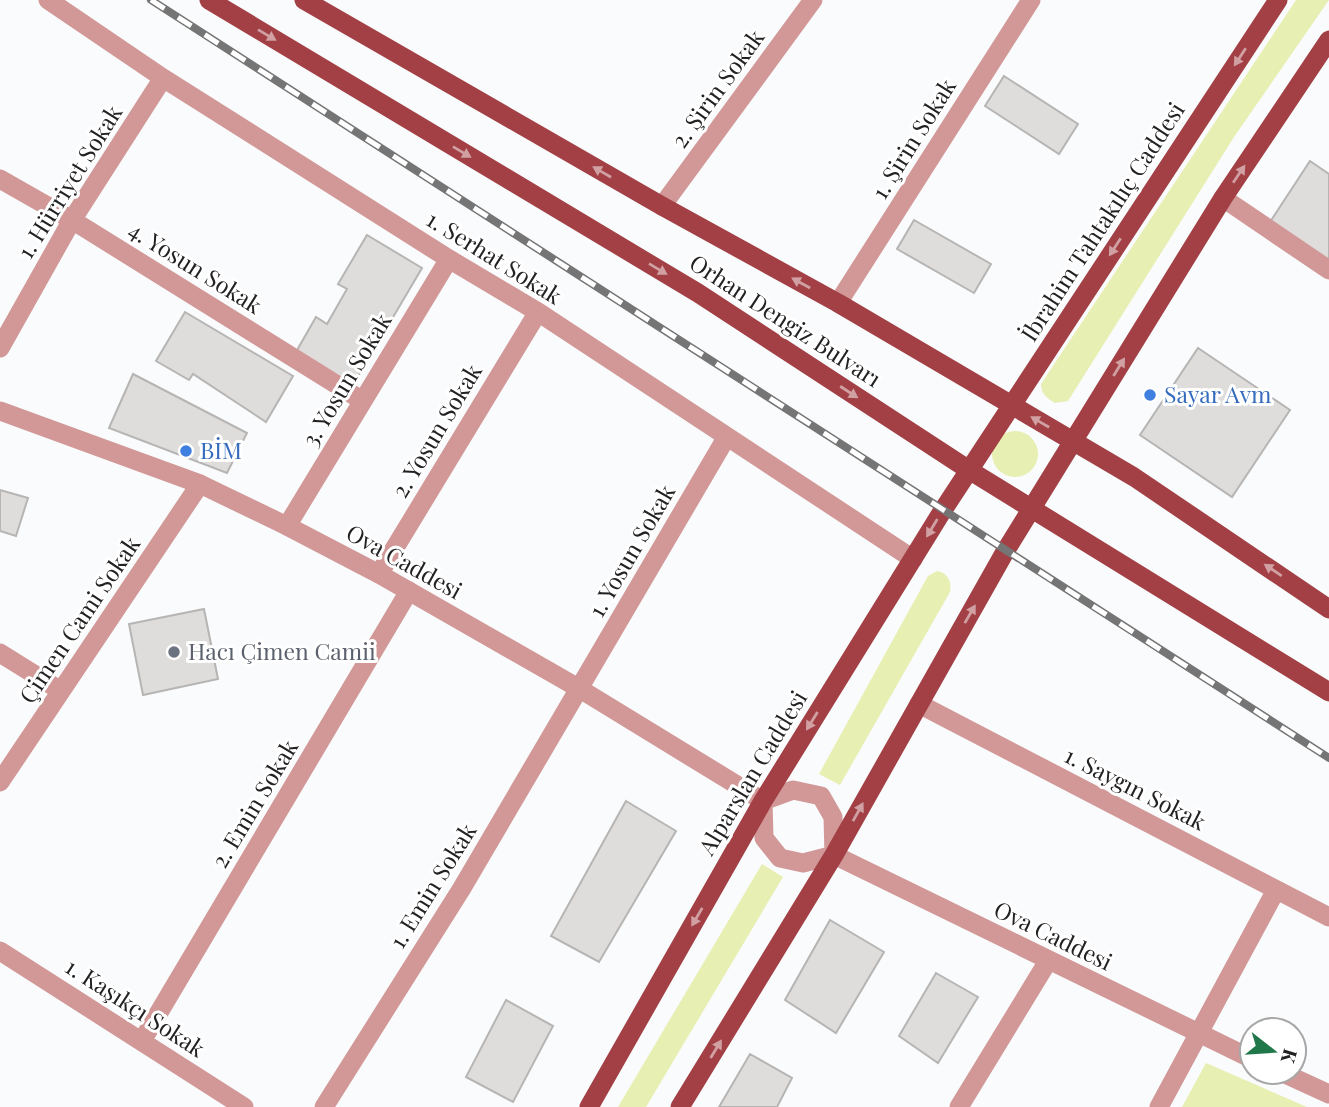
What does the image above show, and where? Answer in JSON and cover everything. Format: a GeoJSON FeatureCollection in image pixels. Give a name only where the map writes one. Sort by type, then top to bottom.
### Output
{"type":"FeatureCollection","features":[{"type":"Feature","properties":{"kind":"main road","name":"Orhan Dengiz Bulvarı"},"geometry":{"type":"LineString","coordinates":[[209,0],[698,293],[969,470],[1329,692]]}},
{"type":"Feature","properties":{"kind":"main road","name":"Orhan Dengiz Bulvarı"},"geometry":{"type":"LineString","coordinates":[[304,0],[662,206],[838,303],[1074,441],[1134,477],[1329,609]]}},
{"type":"Feature","properties":{"kind":"main road","name":"İbrahim Tahtakılıç Caddesi"},"geometry":{"type":"LineString","coordinates":[[969,470],[1278,0]]}},
{"type":"Feature","properties":{"kind":"main road"},"geometry":{"type":"LineString","coordinates":[[680,1107],[834,855],[1006,550],[1223,198],[1329,40]]}},
{"type":"Feature","properties":{"kind":"main road","name":"Alparslan Caddesi"},"geometry":{"type":"LineString","coordinates":[[589,1107],[763,801],[969,470]]}},
{"type":"Feature","properties":{"kind":"street","name":"1. Serhat Sokak"},"geometry":{"type":"LineString","coordinates":[[48,0],[163,78],[449,259],[538,312],[914,559]]}},
{"type":"Feature","properties":{"kind":"street","name":"2. Şirin Sokak"},"geometry":{"type":"LineString","coordinates":[[662,206],[814,0]]}},
{"type":"Feature","properties":{"kind":"street","name":"1. Şirin Sokak"},"geometry":{"type":"LineString","coordinates":[[838,303],[1031,0]]}},
{"type":"Feature","properties":{"kind":"street","name":"1. Hürriyet Sokak"},"geometry":{"type":"LineString","coordinates":[[0,348],[72,220],[163,78]]}},
{"type":"Feature","properties":{"kind":"street","name":"4. Yosun Sokak"},"geometry":{"type":"LineString","coordinates":[[0,179],[72,220],[363,401]]}},
{"type":"Feature","properties":{"kind":"street"},"geometry":{"type":"LineString","coordinates":[[1223,198],[1329,270]]}},
{"type":"Feature","properties":{"kind":"street","name":"3. Yosun Sokak"},"geometry":{"type":"LineString","coordinates":[[287,526],[449,259]]}},
{"type":"Feature","properties":{"kind":"street","name":"2. Yosun Sokak"},"geometry":{"type":"LineString","coordinates":[[379,574],[538,312]]}},
{"type":"Feature","properties":{"kind":"street","name":"Ova Caddesi"},"geometry":{"type":"LineString","coordinates":[[0,411],[200,484],[287,526],[379,574],[580,689],[763,801]]}},
{"type":"Feature","properties":{"kind":"street","name":"1. Yosun Sokak"},"geometry":{"type":"LineString","coordinates":[[580,689],[726,438]]}},
{"type":"Feature","properties":{"kind":"street","name":"Çimen Cami Sokak"},"geometry":{"type":"LineString","coordinates":[[0,782],[200,484]]}},
{"type":"Feature","properties":{"kind":"street","name":"2. Emin Sokak"},"geometry":{"type":"LineString","coordinates":[[142,1041],[409,592]]}},
{"type":"Feature","properties":{"kind":"street"},"geometry":{"type":"LineString","coordinates":[[0,653],[61,691]]}},
{"type":"Feature","properties":{"kind":"street","name":"1. Emin Sokak"},"geometry":{"type":"LineString","coordinates":[[324,1107],[462,888],[580,689]]}},
{"type":"Feature","properties":{"kind":"street","name":"1. Saygın Sokak"},"geometry":{"type":"LineString","coordinates":[[919,705],[1329,917]]}},
{"type":"Feature","properties":{"kind":"street"},"geometry":{"type":"LineString","coordinates":[[793,790],[821,796],[833,817],[834,855],[803,863],[780,858],[764,838],[763,801],[793,790]]}},
{"type":"Feature","properties":{"kind":"street","name":"Ova Caddesi"},"geometry":{"type":"LineString","coordinates":[[834,855],[1238,1053]]}},
{"type":"Feature","properties":{"kind":"street"},"geometry":{"type":"LineString","coordinates":[[1159,1107],[1276,890]]}},
{"type":"Feature","properties":{"kind":"street","name":"1. Kaşıkçı Sokak"},"geometry":{"type":"LineString","coordinates":[[0,951],[244,1107]]}},
{"type":"Feature","properties":{"kind":"street"},"geometry":{"type":"LineString","coordinates":[[959,1107],[1048,961]]}},
{"type":"Feature","properties":{"kind":"street"},"geometry":{"type":"LineString","coordinates":[[1308,1085],[1329,1094]]}},
{"type":"Feature","properties":{"kind":"green space"},"geometry":{"type":"Polygon","coordinates":[[[1296,0],[1329,0],[1234,137],[1068,401],[1055,403],[1045,395],[1041,384],[1296,0]]]}},
{"type":"Feature","properties":{"kind":"green space"},"geometry":{"type":"Polygon","coordinates":[[[1015,431],[1031,438],[1038,454],[1031,470],[1015,477],[999,470],[992,454],[999,438],[1015,431]]]}},
{"type":"Feature","properties":{"kind":"green space"},"geometry":{"type":"Polygon","coordinates":[[[937,571],[948,578],[950,592],[840,785],[819,774],[928,576],[937,571]]]}},
{"type":"Feature","properties":{"kind":"green space"},"geometry":{"type":"Polygon","coordinates":[[[762,864],[783,877],[646,1107],[618,1107],[762,864]]]}},
{"type":"Feature","properties":{"kind":"green space"},"geometry":{"type":"Polygon","coordinates":[[[1206,1063],[1238,1077],[1238,1086],[1259,1086],[1307,1107],[1182,1107],[1206,1063]]]}},
{"type":"Feature","properties":{"kind":"building"},"geometry":{"type":"Polygon","coordinates":[[[1004,76],[1078,124],[1059,154],[985,106],[1004,76]]]}},
{"type":"Feature","properties":{"kind":"building"},"geometry":{"type":"Polygon","coordinates":[[[1310,161],[1329,174],[1329,261],[1270,222],[1310,161]]]}},
{"type":"Feature","properties":{"kind":"building"},"geometry":{"type":"Polygon","coordinates":[[[914,220],[991,264],[974,293],[897,249],[914,220]]]}},
{"type":"Feature","properties":{"kind":"building"},"geometry":{"type":"Polygon","coordinates":[[[367,235],[422,268],[353,385],[296,352],[316,317],[327,324],[347,289],[338,284],[367,235]]]}},
{"type":"Feature","properties":{"kind":"building"},"geometry":{"type":"Polygon","coordinates":[[[185,312],[293,376],[266,422],[193,374],[189,380],[156,361],[185,312]]]}},
{"type":"Feature","properties":{"kind":"building"},"geometry":{"type":"Polygon","coordinates":[[[1198,348],[1290,410],[1232,497],[1140,435],[1198,348]]]}},
{"type":"Feature","properties":{"kind":"building"},"geometry":{"type":"Polygon","coordinates":[[[133,374],[247,433],[227,473],[109,428],[133,374]]]}},
{"type":"Feature","properties":{"kind":"building"},"geometry":{"type":"Polygon","coordinates":[[[0,490],[28,498],[16,536],[0,531],[0,490]]]}},
{"type":"Feature","properties":{"kind":"building","name":"Hacı Çimen Camii"},"geometry":{"type":"Polygon","coordinates":[[[204,609],[218,679],[143,695],[129,624],[204,609]]]}},
{"type":"Feature","properties":{"kind":"building"},"geometry":{"type":"Polygon","coordinates":[[[626,801],[676,831],[599,962],[551,936],[626,801]]]}},
{"type":"Feature","properties":{"kind":"building"},"geometry":{"type":"Polygon","coordinates":[[[830,920],[884,952],[836,1033],[785,1000],[830,920]]]}},
{"type":"Feature","properties":{"kind":"building"},"geometry":{"type":"Polygon","coordinates":[[[936,973],[978,997],[938,1063],[899,1036],[936,973]]]}},
{"type":"Feature","properties":{"kind":"building"},"geometry":{"type":"Polygon","coordinates":[[[506,1000],[553,1026],[513,1102],[466,1077],[506,1000]]]}},
{"type":"Feature","properties":{"kind":"building"},"geometry":{"type":"Polygon","coordinates":[[[750,1054],[792,1078],[777,1107],[719,1107],[750,1054]]]}},
{"type":"Feature","properties":{"kind":"railway"},"geometry":{"type":"LineString","coordinates":[[151,0],[1329,758]]}},
{"type":"Feature","properties":{"kind":"place","name":"Sayar Avm"},"geometry":{"type":"Point","coordinates":[1150,395]}},
{"type":"Feature","properties":{"kind":"place","name":"BİM"},"geometry":{"type":"Point","coordinates":[186,451]}},
{"type":"Feature","properties":{"kind":"place","name":"Hacı Çimen Camii"},"geometry":{"type":"Point","coordinates":[174,652]}}]}
